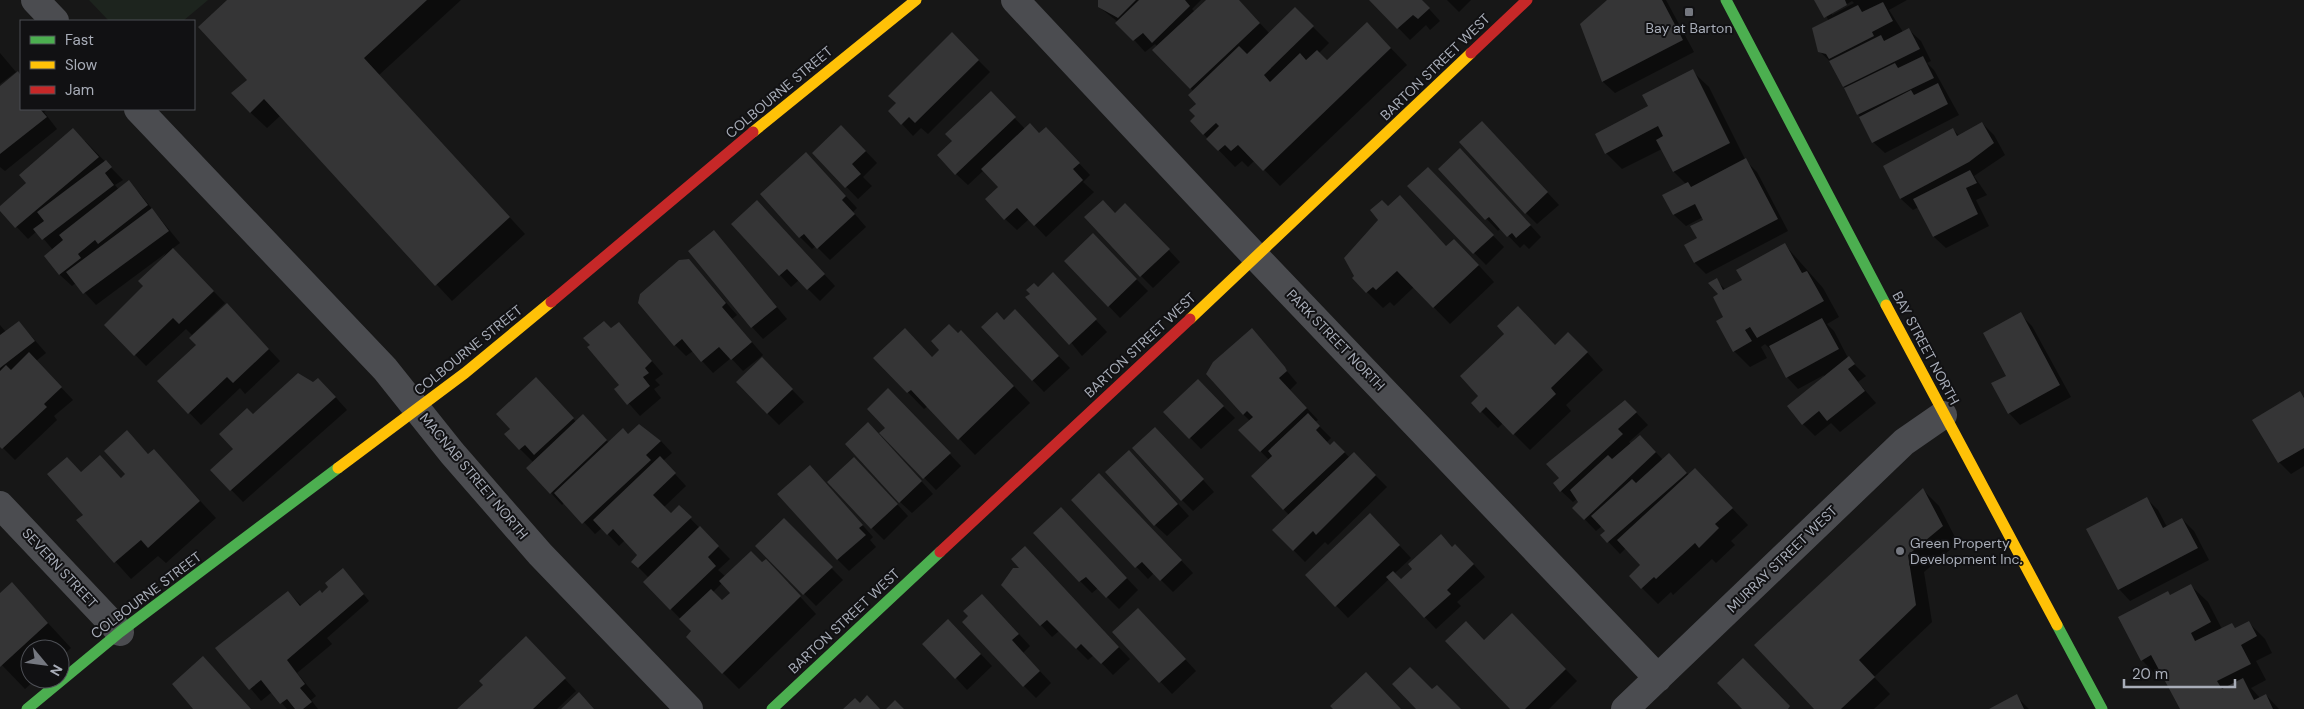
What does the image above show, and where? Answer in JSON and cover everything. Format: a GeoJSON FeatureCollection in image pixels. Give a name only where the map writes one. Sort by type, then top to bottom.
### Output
{"type":"FeatureCollection","features":[{"type":"Feature","properties":{"kind":"street"},"geometry":{"type":"LineString","coordinates":[[35,0],[54,20]]}},
{"type":"Feature","properties":{"kind":"street","name":"COLBOURNE STREET"},"geometry":{"type":"LineString","coordinates":[[27,709],[120,632],[466,373],[842,58],[916,0]]}},
{"type":"Feature","properties":{"kind":"street","name":"PARK STREET NORTH"},"geometry":{"type":"LineString","coordinates":[[1015,0],[1256,257],[1658,678]]}},
{"type":"Feature","properties":{"kind":"street","name":"BARTON STREET WEST"},"geometry":{"type":"LineString","coordinates":[[772,709],[1256,257],[1527,0]]}},
{"type":"Feature","properties":{"kind":"street","name":"BAY STREET NORTH"},"geometry":{"type":"LineString","coordinates":[[1726,0],[1943,415],[2102,709]]}},
{"type":"Feature","properties":{"kind":"street","name":"MACNAB STREET NORTH"},"geometry":{"type":"LineString","coordinates":[[139,110],[385,369],[452,453],[540,554],[689,709]]}},
{"type":"Feature","properties":{"kind":"street","name":"MURRAY STREET WEST"},"geometry":{"type":"LineString","coordinates":[[1625,709],[1904,442],[1943,415]]}},
{"type":"Feature","properties":{"kind":"street","name":"SEVERN STREET"},"geometry":{"type":"LineString","coordinates":[[0,504],[120,632]]}},
{"type":"Feature","properties":{"kind":"shaded area"},"geometry":{"type":"Polygon","coordinates":[[[89,0],[208,0],[184,20],[108,20],[89,0]]]}},
{"type":"Feature","properties":{"kind":"building"},"geometry":{"type":"Polygon","coordinates":[[[227,0],[427,0],[364,58],[510,217],[435,286],[264,99],[250,113],[231,93],[247,80],[198,27],[227,0]]]}},
{"type":"Feature","properties":{"kind":"building"},"geometry":{"type":"Polygon","coordinates":[[[1098,0],[1136,0],[1118,18],[1098,7],[1098,0]]]}},
{"type":"Feature","properties":{"kind":"building"},"geometry":{"type":"Polygon","coordinates":[[[1139,0],[1185,0],[1190,6],[1152,43],[1143,33],[1133,41],[1115,23],[1139,0]]]}},
{"type":"Feature","properties":{"kind":"building"},"geometry":{"type":"Polygon","coordinates":[[[1206,0],[1239,0],[1260,23],[1190,89],[1152,50],[1206,0]]]}},
{"type":"Feature","properties":{"kind":"building"},"geometry":{"type":"Polygon","coordinates":[[[1369,0],[1422,0],[1430,8],[1418,19],[1413,15],[1397,29],[1369,0]]]}},
{"type":"Feature","properties":{"kind":"building"},"geometry":{"type":"Polygon","coordinates":[[[1607,0],[1662,0],[1683,40],[1602,82],[1580,24],[1607,0]]]}},
{"type":"Feature","properties":{"kind":"building"},"geometry":{"type":"Polygon","coordinates":[[[1814,0],[1845,0],[1847,5],[1824,18],[1814,0]]]}},
{"type":"Feature","properties":{"kind":"building"},"geometry":{"type":"Polygon","coordinates":[[[1883,2],[1893,21],[1872,32],[1874,36],[1829,59],[1826,54],[1818,52],[1812,28],[1858,5],[1862,12],[1883,2]]]}},
{"type":"Feature","properties":{"kind":"building"},"geometry":{"type":"Polygon","coordinates":[[[1295,7],[1314,26],[1264,75],[1270,82],[1300,53],[1306,60],[1317,50],[1327,60],[1367,22],[1391,48],[1263,171],[1238,145],[1231,151],[1225,145],[1218,151],[1206,139],[1219,126],[1216,123],[1203,135],[1190,121],[1195,116],[1189,110],[1196,104],[1188,95],[1239,46],[1247,54],[1295,7]]]}},
{"type":"Feature","properties":{"kind":"building"},"geometry":{"type":"Polygon","coordinates":[[[1909,28],[1920,49],[1843,87],[1829,61],[1881,35],[1884,41],[1909,28]]]}},
{"type":"Feature","properties":{"kind":"building"},"geometry":{"type":"Polygon","coordinates":[[[952,32],[979,60],[915,123],[909,117],[901,125],[888,111],[896,103],[888,96],[952,32]]]}},
{"type":"Feature","properties":{"kind":"building"},"geometry":{"type":"Polygon","coordinates":[[[1923,56],[1934,78],[1857,115],[1844,88],[1895,63],[1898,68],[1923,56]]]}},
{"type":"Feature","properties":{"kind":"building"},"geometry":{"type":"Polygon","coordinates":[[[1693,69],[1730,143],[1673,172],[1656,140],[1663,136],[1658,126],[1605,154],[1595,134],[1648,106],[1642,95],[1693,69]]]}},
{"type":"Feature","properties":{"kind":"building"},"geometry":{"type":"Polygon","coordinates":[[[18,71],[20,74],[20,110],[41,110],[47,117],[0,154],[0,86],[18,71]]]}},
{"type":"Feature","properties":{"kind":"building"},"geometry":{"type":"Polygon","coordinates":[[[1938,83],[1948,104],[1872,143],[1859,117],[1911,90],[1914,95],[1938,83]]]}},
{"type":"Feature","properties":{"kind":"building"},"geometry":{"type":"Polygon","coordinates":[[[991,91],[1016,117],[955,175],[937,155],[952,141],[945,134],[991,91]]]}},
{"type":"Feature","properties":{"kind":"building"},"geometry":{"type":"Polygon","coordinates":[[[1482,121],[1548,192],[1525,214],[1459,142],[1482,121]]]}},
{"type":"Feature","properties":{"kind":"building"},"geometry":{"type":"Polygon","coordinates":[[[1982,122],[1994,143],[1969,162],[1900,199],[1883,166],[1953,128],[1957,136],[1982,122]]]}},
{"type":"Feature","properties":{"kind":"building"},"geometry":{"type":"Polygon","coordinates":[[[1030,123],[1039,133],[1046,127],[1080,163],[1073,169],[1083,180],[1034,226],[1017,208],[1004,220],[985,199],[998,187],[981,169],[1030,123]]]}},
{"type":"Feature","properties":{"kind":"building"},"geometry":{"type":"Polygon","coordinates":[[[841,125],[866,151],[852,164],[861,174],[845,188],[812,153],[841,125]]]}},
{"type":"Feature","properties":{"kind":"building"},"geometry":{"type":"Polygon","coordinates":[[[73,128],[99,157],[15,228],[0,211],[0,206],[26,183],[19,175],[73,128]]]}},
{"type":"Feature","properties":{"kind":"building"},"geometry":{"type":"Polygon","coordinates":[[[1460,148],[1531,225],[1516,238],[1512,233],[1507,237],[1489,217],[1485,220],[1438,169],[1460,148]]]}},
{"type":"Feature","properties":{"kind":"building"},"geometry":{"type":"Polygon","coordinates":[[[806,152],[846,196],[842,200],[855,214],[817,249],[804,234],[799,238],[760,194],[806,152]]]}},
{"type":"Feature","properties":{"kind":"building"},"geometry":{"type":"Polygon","coordinates":[[[1746,158],[1778,219],[1694,263],[1684,245],[1697,238],[1690,226],[1703,220],[1695,204],[1673,215],[1662,195],[1688,182],[1691,187],[1746,158]]]}},
{"type":"Feature","properties":{"kind":"building"},"geometry":{"type":"Polygon","coordinates":[[[106,160],[112,167],[105,173],[114,185],[42,240],[33,229],[44,221],[37,212],[106,160]]]}},
{"type":"Feature","properties":{"kind":"building"},"geometry":{"type":"Polygon","coordinates":[[[1428,167],[1494,235],[1473,254],[1407,186],[1428,167]]]}},
{"type":"Feature","properties":{"kind":"building"},"geometry":{"type":"Polygon","coordinates":[[[1970,170],[1977,183],[1966,188],[1978,214],[1933,237],[1913,199],[1970,170]]]}},
{"type":"Feature","properties":{"kind":"building"},"geometry":{"type":"Polygon","coordinates":[[[129,180],[148,205],[98,244],[95,240],[78,254],[81,258],[59,275],[44,256],[63,240],[59,235],[129,180]]]}},
{"type":"Feature","properties":{"kind":"building"},"geometry":{"type":"Polygon","coordinates":[[[1400,195],[1446,246],[1454,239],[1479,265],[1433,308],[1397,271],[1376,290],[1373,287],[1366,293],[1352,278],[1354,276],[1344,258],[1378,220],[1370,210],[1382,200],[1388,206],[1400,195]]]}},
{"type":"Feature","properties":{"kind":"building"},"geometry":{"type":"Polygon","coordinates":[[[757,200],[825,274],[807,290],[787,269],[779,276],[731,224],[757,200]]]}},
{"type":"Feature","properties":{"kind":"building"},"geometry":{"type":"Polygon","coordinates":[[[1103,200],[1115,213],[1125,203],[1170,249],[1140,277],[1084,217],[1103,200]]]}},
{"type":"Feature","properties":{"kind":"building"},"geometry":{"type":"Polygon","coordinates":[[[152,208],[169,231],[83,294],[66,272],[152,208]]]}},
{"type":"Feature","properties":{"kind":"building"},"geometry":{"type":"Polygon","coordinates":[[[714,230],[777,307],[751,328],[688,251],[714,230]]]}},
{"type":"Feature","properties":{"kind":"building"},"geometry":{"type":"Polygon","coordinates":[[[1093,233],[1137,279],[1108,307],[1064,261],[1093,233]]]}},
{"type":"Feature","properties":{"kind":"building"},"geometry":{"type":"Polygon","coordinates":[[[1785,243],[1802,273],[1807,271],[1824,301],[1757,338],[1750,327],[1745,330],[1752,341],[1733,352],[1716,321],[1723,317],[1713,297],[1718,294],[1708,283],[1717,278],[1723,290],[1742,280],[1736,270],[1785,243]]]}},
{"type":"Feature","properties":{"kind":"building"},"geometry":{"type":"Polygon","coordinates":[[[173,248],[214,291],[179,324],[173,318],[134,356],[104,325],[143,286],[138,281],[173,248]]]}},
{"type":"Feature","properties":{"kind":"building"},"geometry":{"type":"Polygon","coordinates":[[[689,259],[726,303],[722,307],[752,342],[731,360],[719,347],[701,362],[682,339],[674,346],[638,303],[640,294],[679,260],[689,259]]]}},
{"type":"Feature","properties":{"kind":"building"},"geometry":{"type":"Polygon","coordinates":[[[1053,272],[1097,319],[1069,345],[1025,297],[1030,294],[1026,290],[1034,283],[1038,287],[1053,272]]]}},
{"type":"Feature","properties":{"kind":"building"},"geometry":{"type":"Polygon","coordinates":[[[227,303],[269,349],[233,383],[227,377],[188,414],[157,381],[196,345],[189,338],[227,303]]]}},
{"type":"Feature","properties":{"kind":"building"},"geometry":{"type":"Polygon","coordinates":[[[1518,306],[1555,345],[1568,332],[1588,352],[1551,388],[1556,394],[1513,435],[1486,407],[1480,413],[1471,403],[1478,396],[1460,376],[1504,334],[1497,326],[1518,306]]]}},
{"type":"Feature","properties":{"kind":"building"},"geometry":{"type":"Polygon","coordinates":[[[1015,309],[1059,356],[1032,381],[981,327],[997,312],[1004,320],[1015,309]]]}},
{"type":"Feature","properties":{"kind":"building"},"geometry":{"type":"Polygon","coordinates":[[[2021,312],[2060,385],[2008,414],[1991,383],[2006,376],[1983,333],[2021,312]]]}},
{"type":"Feature","properties":{"kind":"building"},"geometry":{"type":"Polygon","coordinates":[[[1822,318],[1839,349],[1786,378],[1769,346],[1822,318]]]}},
{"type":"Feature","properties":{"kind":"building"},"geometry":{"type":"Polygon","coordinates":[[[19,321],[35,341],[0,368],[0,335],[19,321]]]}},
{"type":"Feature","properties":{"kind":"building"},"geometry":{"type":"Polygon","coordinates":[[[604,321],[611,328],[619,322],[652,361],[645,368],[649,373],[643,377],[650,386],[627,405],[614,389],[619,385],[587,347],[590,345],[583,338],[604,321]]]}},
{"type":"Feature","properties":{"kind":"building"},"geometry":{"type":"Polygon","coordinates":[[[949,324],[958,333],[961,330],[1014,386],[958,440],[911,390],[907,393],[873,358],[905,328],[932,357],[939,350],[931,341],[949,324]]]}},
{"type":"Feature","properties":{"kind":"building"},"geometry":{"type":"Polygon","coordinates":[[[1252,328],[1285,367],[1287,371],[1279,378],[1307,408],[1260,452],[1238,430],[1253,417],[1247,411],[1243,415],[1206,374],[1213,362],[1252,328]]]}},
{"type":"Feature","properties":{"kind":"building"},"geometry":{"type":"Polygon","coordinates":[[[29,352],[62,387],[44,404],[47,407],[2,449],[0,447],[0,371],[6,365],[11,370],[29,352]]]}},
{"type":"Feature","properties":{"kind":"building"},"geometry":{"type":"Polygon","coordinates":[[[1849,356],[1855,364],[1848,369],[1865,391],[1827,421],[1819,411],[1802,425],[1787,406],[1849,356]]]}},
{"type":"Feature","properties":{"kind":"building"},"geometry":{"type":"Polygon","coordinates":[[[762,357],[793,389],[767,414],[736,382],[762,357]]]}},
{"type":"Feature","properties":{"kind":"building"},"geometry":{"type":"Polygon","coordinates":[[[298,373],[313,382],[318,378],[336,397],[230,491],[210,470],[233,449],[219,434],[247,408],[253,414],[298,373]]]}},
{"type":"Feature","properties":{"kind":"building"},"geometry":{"type":"Polygon","coordinates":[[[536,377],[574,418],[534,455],[525,445],[519,450],[504,434],[510,429],[496,414],[536,377]]]}},
{"type":"Feature","properties":{"kind":"building"},"geometry":{"type":"Polygon","coordinates":[[[1198,379],[1224,406],[1189,439],[1163,412],[1198,379]]]}},
{"type":"Feature","properties":{"kind":"building"},"geometry":{"type":"Polygon","coordinates":[[[888,388],[951,453],[923,479],[879,433],[885,428],[867,409],[888,388]]]}},
{"type":"Feature","properties":{"kind":"building"},"geometry":{"type":"Polygon","coordinates":[[[2300,391],[2304,398],[2304,448],[2278,463],[2252,420],[2300,391]]]}},
{"type":"Feature","properties":{"kind":"building"},"geometry":{"type":"Polygon","coordinates":[[[1625,400],[1637,412],[1618,429],[1623,434],[1560,492],[1553,483],[1559,478],[1546,464],[1625,400]]]}},
{"type":"Feature","properties":{"kind":"building"},"geometry":{"type":"Polygon","coordinates":[[[1308,413],[1320,426],[1316,430],[1330,445],[1334,441],[1345,452],[1283,510],[1251,476],[1272,456],[1268,451],[1308,413]]]}},
{"type":"Feature","properties":{"kind":"building"},"geometry":{"type":"Polygon","coordinates":[[[583,414],[607,440],[550,494],[526,468],[583,414]]]}},
{"type":"Feature","properties":{"kind":"building"},"geometry":{"type":"Polygon","coordinates":[[[868,422],[922,481],[899,503],[845,444],[868,422]]]}},
{"type":"Feature","properties":{"kind":"building"},"geometry":{"type":"Polygon","coordinates":[[[639,424],[661,441],[646,455],[651,460],[582,524],[554,493],[623,428],[628,434],[639,424]]]}},
{"type":"Feature","properties":{"kind":"building"},"geometry":{"type":"Polygon","coordinates":[[[1155,427],[1204,479],[1181,501],[1132,448],[1155,427]]]}},
{"type":"Feature","properties":{"kind":"building"},"geometry":{"type":"Polygon","coordinates":[[[127,430],[148,454],[154,449],[200,501],[148,548],[141,540],[114,563],[76,520],[83,515],[47,474],[67,457],[81,472],[100,455],[121,478],[125,474],[104,451],[127,430]]]}},
{"type":"Feature","properties":{"kind":"building"},"geometry":{"type":"Polygon","coordinates":[[[1640,435],[1656,452],[1584,520],[1572,508],[1578,502],[1570,490],[1608,455],[1612,459],[1640,435]]]}},
{"type":"Feature","properties":{"kind":"building"},"geometry":{"type":"Polygon","coordinates":[[[1129,450],[1178,504],[1154,526],[1105,472],[1129,450]]]}},
{"type":"Feature","properties":{"kind":"building"},"geometry":{"type":"Polygon","coordinates":[[[1354,452],[1376,475],[1316,535],[1313,531],[1293,551],[1272,530],[1354,452]]]}},
{"type":"Feature","properties":{"kind":"building"},"geometry":{"type":"Polygon","coordinates":[[[1669,453],[1687,473],[1607,543],[1600,535],[1605,531],[1591,516],[1632,479],[1636,483],[1669,453]]]}},
{"type":"Feature","properties":{"kind":"building"},"geometry":{"type":"Polygon","coordinates":[[[660,456],[676,473],[653,495],[671,513],[679,505],[692,517],[638,568],[631,562],[637,555],[613,529],[607,535],[593,520],[660,456]]]}},
{"type":"Feature","properties":{"kind":"building"},"geometry":{"type":"Polygon","coordinates":[[[854,457],[898,504],[871,529],[827,482],[854,457]]]}},
{"type":"Feature","properties":{"kind":"building"},"geometry":{"type":"Polygon","coordinates":[[[810,465],[863,525],[859,528],[866,535],[837,560],[777,494],[810,465]]]}},
{"type":"Feature","properties":{"kind":"building"},"geometry":{"type":"Polygon","coordinates":[[[1695,468],[1733,508],[1715,524],[1719,528],[1699,548],[1695,543],[1656,579],[1654,577],[1641,589],[1629,576],[1640,565],[1617,540],[1695,468]]]}},
{"type":"Feature","properties":{"kind":"building"},"geometry":{"type":"Polygon","coordinates":[[[1099,473],[1182,560],[1160,581],[1142,562],[1135,568],[1071,500],[1099,473]]]}},
{"type":"Feature","properties":{"kind":"building"},"geometry":{"type":"Polygon","coordinates":[[[1923,488],[1943,526],[1908,555],[1916,605],[1859,660],[1875,677],[1841,709],[1814,709],[1754,645],[1923,488]]]}},
{"type":"Feature","properties":{"kind":"building"},"geometry":{"type":"Polygon","coordinates":[[[2147,497],[2163,528],[2182,518],[2198,548],[2118,590],[2086,529],[2147,497]]]}},
{"type":"Feature","properties":{"kind":"building"},"geometry":{"type":"Polygon","coordinates":[[[1061,507],[1127,578],[1106,598],[1086,577],[1079,582],[1033,533],[1061,507]]]}},
{"type":"Feature","properties":{"kind":"building"},"geometry":{"type":"Polygon","coordinates":[[[1370,513],[1400,545],[1335,607],[1305,575],[1370,513]]]}},
{"type":"Feature","properties":{"kind":"building"},"geometry":{"type":"Polygon","coordinates":[[[784,518],[833,567],[803,595],[755,546],[784,518]]]}},
{"type":"Feature","properties":{"kind":"building"},"geometry":{"type":"Polygon","coordinates":[[[700,526],[719,546],[708,557],[716,566],[670,610],[643,582],[700,526]]]}},
{"type":"Feature","properties":{"kind":"building"},"geometry":{"type":"Polygon","coordinates":[[[1441,534],[1452,547],[1455,544],[1474,564],[1447,590],[1451,594],[1424,618],[1386,577],[1393,571],[1401,579],[1412,569],[1408,564],[1441,534]]]}},
{"type":"Feature","properties":{"kind":"building"},"geometry":{"type":"Polygon","coordinates":[[[1025,546],[1119,647],[1101,664],[1081,644],[1076,649],[1047,620],[1040,626],[1001,585],[1013,568],[1019,568],[1011,559],[1025,546]]]}},
{"type":"Feature","properties":{"kind":"building"},"geometry":{"type":"Polygon","coordinates":[[[751,551],[762,562],[766,559],[801,596],[722,674],[686,637],[691,631],[679,619],[711,589],[722,600],[730,593],[719,581],[751,551]]]}},
{"type":"Feature","properties":{"kind":"building"},"geometry":{"type":"Polygon","coordinates":[[[343,568],[364,594],[287,660],[305,684],[300,688],[312,702],[303,709],[295,709],[287,699],[280,704],[261,680],[249,690],[215,648],[288,591],[300,606],[320,590],[322,593],[328,587],[325,583],[343,568]]]}},
{"type":"Feature","properties":{"kind":"building"},"geometry":{"type":"Polygon","coordinates":[[[12,582],[48,623],[31,639],[20,639],[20,649],[0,667],[0,593],[12,582]]]}},
{"type":"Feature","properties":{"kind":"building"},"geometry":{"type":"Polygon","coordinates":[[[2191,584],[2211,622],[2191,633],[2195,641],[2232,623],[2235,628],[2249,621],[2257,636],[2241,645],[2251,664],[2217,681],[2222,689],[2243,678],[2254,700],[2266,694],[2273,709],[2180,709],[2151,655],[2141,661],[2118,617],[2168,591],[2170,595],[2191,584]]]}},
{"type":"Feature","properties":{"kind":"building"},"geometry":{"type":"Polygon","coordinates":[[[982,594],[1019,634],[1012,640],[1040,671],[1023,687],[962,622],[968,616],[963,611],[982,594]]]}},
{"type":"Feature","properties":{"kind":"building"},"geometry":{"type":"Polygon","coordinates":[[[1138,608],[1186,659],[1159,683],[1112,632],[1138,608]]]}},
{"type":"Feature","properties":{"kind":"building"},"geometry":{"type":"Polygon","coordinates":[[[1512,613],[1566,669],[1525,709],[1510,709],[1445,641],[1466,621],[1484,640],[1512,613]]]}},
{"type":"Feature","properties":{"kind":"building"},"geometry":{"type":"Polygon","coordinates":[[[948,619],[981,654],[955,679],[922,644],[948,619]]]}},
{"type":"Feature","properties":{"kind":"building"},"geometry":{"type":"Polygon","coordinates":[[[526,636],[566,678],[533,709],[457,709],[483,685],[479,681],[526,636]]]}},
{"type":"Feature","properties":{"kind":"building"},"geometry":{"type":"Polygon","coordinates":[[[203,656],[251,709],[193,709],[172,684],[203,656]]]}},
{"type":"Feature","properties":{"kind":"building"},"geometry":{"type":"Polygon","coordinates":[[[1743,658],[1790,706],[1788,709],[1742,709],[1717,683],[1743,658]]]}},
{"type":"Feature","properties":{"kind":"building"},"geometry":{"type":"Polygon","coordinates":[[[1410,667],[1432,689],[1437,685],[1461,709],[1416,709],[1392,684],[1410,667]]]}},
{"type":"Feature","properties":{"kind":"building"},"geometry":{"type":"Polygon","coordinates":[[[1366,672],[1401,709],[1333,709],[1330,706],[1366,672]]]}},
{"type":"Feature","properties":{"kind":"building"},"geometry":{"type":"Polygon","coordinates":[[[579,692],[594,709],[561,709],[579,692]]]}},
{"type":"Feature","properties":{"kind":"building"},"geometry":{"type":"Polygon","coordinates":[[[2017,694],[2024,709],[1989,709],[2017,694]]]}},
{"type":"Feature","properties":{"kind":"building"},"geometry":{"type":"Polygon","coordinates":[[[867,695],[880,709],[843,709],[855,698],[860,703],[867,695]]]}},
{"type":"Feature","properties":{"kind":"building"},"geometry":{"type":"Polygon","coordinates":[[[895,700],[904,709],[886,709],[895,700]]]}},
{"type":"Feature","properties":{"kind":"traffic: fast"},"geometry":{"type":"LineString","coordinates":[[1726,0],[1886,305]]}},
{"type":"Feature","properties":{"kind":"traffic: fast"},"geometry":{"type":"LineString","coordinates":[[27,709],[120,632],[338,468]]}},
{"type":"Feature","properties":{"kind":"traffic: fast"},"geometry":{"type":"LineString","coordinates":[[772,709],[940,552]]}},
{"type":"Feature","properties":{"kind":"traffic: fast"},"geometry":{"type":"LineString","coordinates":[[2057,625],[2102,709]]}},
{"type":"Feature","properties":{"kind":"traffic: slow"},"geometry":{"type":"LineString","coordinates":[[753,132],[916,0]]}},
{"type":"Feature","properties":{"kind":"traffic: slow"},"geometry":{"type":"LineString","coordinates":[[1190,319],[1471,53]]}},
{"type":"Feature","properties":{"kind":"traffic: slow"},"geometry":{"type":"LineString","coordinates":[[338,468],[465,373],[551,302]]}},
{"type":"Feature","properties":{"kind":"traffic: slow"},"geometry":{"type":"LineString","coordinates":[[1886,305],[2057,625]]}},
{"type":"Feature","properties":{"kind":"traffic: jam"},"geometry":{"type":"LineString","coordinates":[[1471,53],[1527,0]]}},
{"type":"Feature","properties":{"kind":"traffic: jam"},"geometry":{"type":"LineString","coordinates":[[551,302],[753,132]]}},
{"type":"Feature","properties":{"kind":"traffic: jam"},"geometry":{"type":"LineString","coordinates":[[940,552],[1190,319]]}},
{"type":"Feature","properties":{"kind":"place","name":"Bay at Barton"},"geometry":{"type":"Point","coordinates":[1689,12]}},
{"type":"Feature","properties":{"kind":"place","name":"Green Property Development Inc."},"geometry":{"type":"Point","coordinates":[1900,551]}}]}
